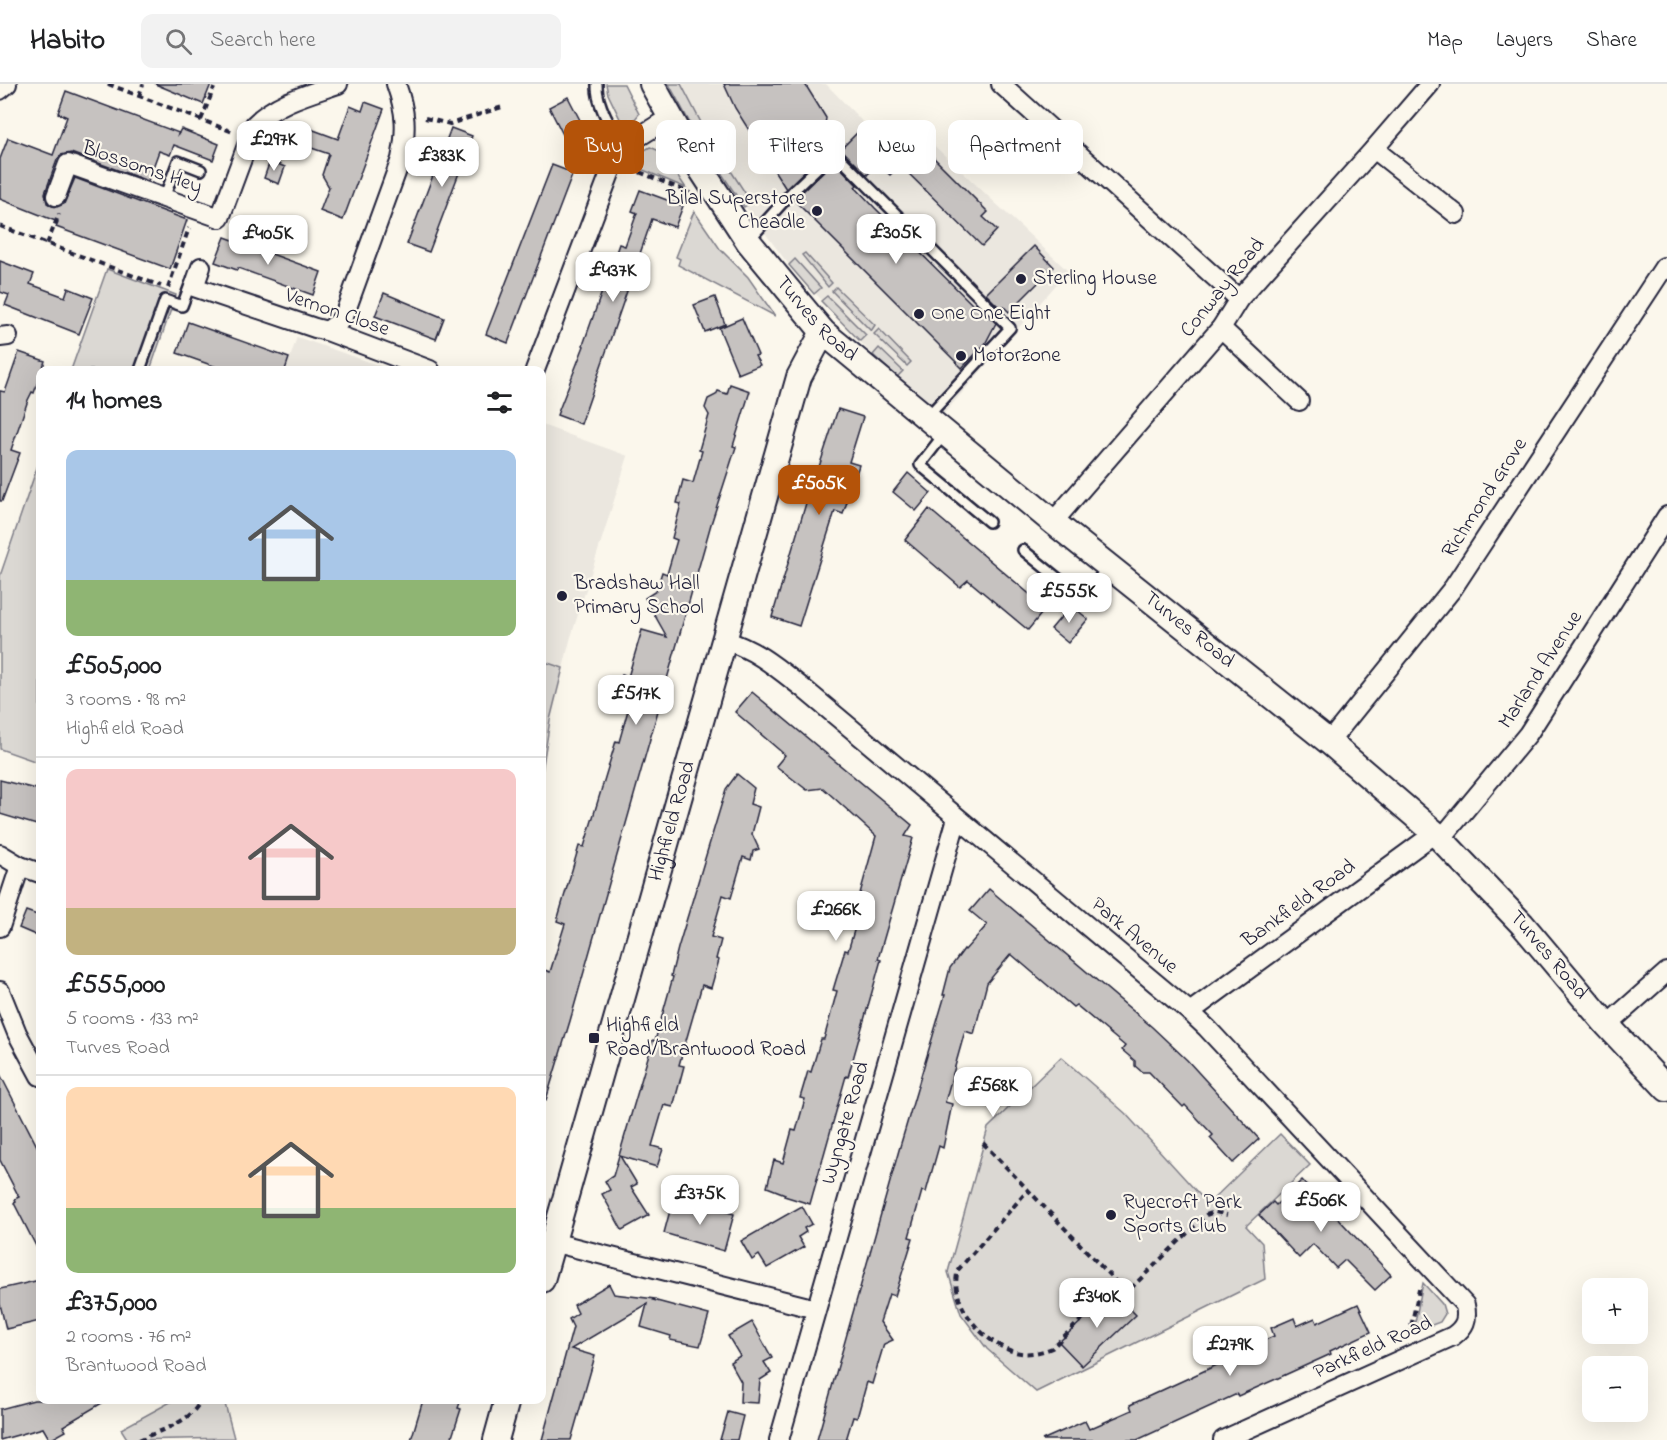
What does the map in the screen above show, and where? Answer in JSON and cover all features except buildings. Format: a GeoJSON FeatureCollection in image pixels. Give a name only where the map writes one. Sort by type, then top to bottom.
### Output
{"type":"FeatureCollection","features":[{"type":"Feature","properties":{"kind":"street"},"geometry":{"type":"LineString","coordinates":[[0,90],[7,84]]}},
{"type":"Feature","properties":{"kind":"street","name":"Blossoms Hey"},"geometry":{"type":"LineString","coordinates":[[56,196],[68,164],[220,218],[255,124],[265,114],[293,100],[338,84]]}},
{"type":"Feature","properties":{"kind":"street"},"geometry":{"type":"LineString","coordinates":[[327,331],[339,322],[345,313],[401,159],[406,132],[405,116],[396,84]]}},
{"type":"Feature","properties":{"kind":"street","name":"Turves Road"},"geometry":{"type":"LineString","coordinates":[[652,84],[669,118],[747,241],[823,332],[1053,522],[1329,742],[1438,836],[1522,924],[1607,1025],[1667,1089]]}},
{"type":"Feature","properties":{"kind":"street"},"geometry":{"type":"LineString","coordinates":[[1001,84],[1239,299]]}},
{"type":"Feature","properties":{"kind":"street","name":"Conway Road"},"geometry":{"type":"LineString","coordinates":[[1053,522],[1221,328],[1239,299],[1430,84]]}},
{"type":"Feature","properties":{"kind":"street"},"geometry":{"type":"LineString","coordinates":[[644,134],[669,118]]}},
{"type":"Feature","properties":{"kind":"street"},"geometry":{"type":"LineString","coordinates":[[1374,149],[1456,214]]}},
{"type":"Feature","properties":{"kind":"street"},"geometry":{"type":"LineString","coordinates":[[536,366],[610,174]]}},
{"type":"Feature","properties":{"kind":"street"},"geometry":{"type":"LineString","coordinates":[[183,286],[201,267]]}},
{"type":"Feature","properties":{"kind":"street","name":"Richmond Grove"},"geometry":{"type":"LineString","coordinates":[[1329,742],[1453,588],[1665,269]]}},
{"type":"Feature","properties":{"kind":"street","name":"Vernon Close"},"geometry":{"type":"LineString","coordinates":[[183,286],[327,331],[419,366]]}},
{"type":"Feature","properties":{"kind":"street"},"geometry":{"type":"LineString","coordinates":[[1221,328],[1299,400]]}},
{"type":"Feature","properties":{"kind":"street","name":"Highfield Road"},"geometry":{"type":"LineString","coordinates":[[546,1265],[799,377],[823,332]]}},
{"type":"Feature","properties":{"kind":"street","name":"Marland Avenue"},"geometry":{"type":"LineString","coordinates":[[1438,836],[1528,734],[1667,516]]}},
{"type":"Feature","properties":{"kind":"street","name":"Park Avenue"},"geometry":{"type":"LineString","coordinates":[[724,640],[743,646],[761,656],[804,689],[1190,1012],[1457,1295],[1465,1305],[1467,1318]]}},
{"type":"Feature","properties":{"kind":"street","name":"Wyngate Road"},"geometry":{"type":"LineString","coordinates":[[779,1440],[957,818]]}},
{"type":"Feature","properties":{"kind":"street","name":"Bankfield Road"},"geometry":{"type":"LineString","coordinates":[[1190,1012],[1438,836]]}},
{"type":"Feature","properties":{"kind":"street"},"geometry":{"type":"LineString","coordinates":[[0,854],[20,866],[36,872]]}},
{"type":"Feature","properties":{"kind":"street"},"geometry":{"type":"LineString","coordinates":[[0,927],[20,866]]}},
{"type":"Feature","properties":{"kind":"street"},"geometry":{"type":"LineString","coordinates":[[1607,1025],[1667,972]]}},
{"type":"Feature","properties":{"kind":"street"},"geometry":{"type":"LineString","coordinates":[[0,991],[17,1033],[36,1069]]}},
{"type":"Feature","properties":{"kind":"street"},"geometry":{"type":"LineString","coordinates":[[552,1242],[816,1310]]}},
{"type":"Feature","properties":{"kind":"street","name":"Parkfield Road"},"geometry":{"type":"LineString","coordinates":[[1223,1440],[1453,1336],[1463,1329],[1467,1318]]}},
{"type":"Feature","properties":{"kind":"street"},"geometry":{"type":"LineString","coordinates":[[496,1440],[506,1404]]}},
{"type":"Feature","properties":{"kind":"lane"},"geometry":{"type":"LineString","coordinates":[[597,84],[601,105],[609,120]]}},
{"type":"Feature","properties":{"kind":"lane"},"geometry":{"type":"LineString","coordinates":[[747,241],[834,152],[1010,328],[926,417]]}},
{"type":"Feature","properties":{"kind":"lane"},"geometry":{"type":"LineString","coordinates":[[164,198],[178,160],[201,170]]}},
{"type":"Feature","properties":{"kind":"lane"},"geometry":{"type":"LineString","coordinates":[[141,366],[165,300],[183,306],[183,286]]}},
{"type":"Feature","properties":{"kind":"lane"},"geometry":{"type":"LineString","coordinates":[[945,433],[920,465],[989,522]]}},
{"type":"Feature","properties":{"kind":"lane"},"geometry":{"type":"LineString","coordinates":[[1023,550],[1076,593],[1088,591],[1109,567]]}},
{"type":"Feature","properties":{"kind":"path"},"geometry":{"type":"LineString","coordinates":[[108,84],[248,138]]}},
{"type":"Feature","properties":{"kind":"path"},"geometry":{"type":"LineString","coordinates":[[139,96],[143,84]]}},
{"type":"Feature","properties":{"kind":"path"},"geometry":{"type":"LineString","coordinates":[[201,120],[214,88]]}},
{"type":"Feature","properties":{"kind":"path"},"geometry":{"type":"LineString","coordinates":[[425,118],[450,124],[502,107]]}},
{"type":"Feature","properties":{"kind":"path"},"geometry":{"type":"LineString","coordinates":[[644,173],[694,194]]}},
{"type":"Feature","properties":{"kind":"path"},"geometry":{"type":"LineString","coordinates":[[47,244],[64,199],[56,196]]}},
{"type":"Feature","properties":{"kind":"path"},"geometry":{"type":"LineString","coordinates":[[0,226],[47,244],[183,286],[195,210]]}},
{"type":"Feature","properties":{"kind":"path"},"geometry":{"type":"LineString","coordinates":[[983,1143],[1126,1293],[1206,1215],[1215,1212],[1227,1215]]}},
{"type":"Feature","properties":{"kind":"path"},"geometry":{"type":"LineString","coordinates":[[1028,1190],[958,1270],[955,1279],[960,1300],[982,1332],[993,1341],[1015,1352],[1035,1354],[1043,1352],[1052,1348],[1118,1284]]}},
{"type":"Feature","properties":{"kind":"path"},"geometry":{"type":"LineString","coordinates":[[1409,1338],[1421,1278]]}},
{"type":"Feature","properties":{"kind":"path"},"geometry":{"type":"LineString","coordinates":[[139,1440],[175,1425],[187,1417],[198,1404]]}},
{"type":"Feature","properties":{"kind":"shaded area"},"geometry":{"type":"Polygon","coordinates":[[[606,84],[624,84],[639,114],[634,120],[621,120],[608,94],[606,84]]]}},
{"type":"Feature","properties":{"kind":"shaded area"},"geometry":{"type":"Polygon","coordinates":[[[669,84],[826,84],[861,120],[857,120],[857,174],[936,174],[936,147],[948,159],[948,174],[964,174],[1068,271],[942,416],[868,350],[789,265],[721,174],[736,174],[736,120],[688,120],[669,84]]]}},
{"type":"Feature","properties":{"kind":"shaded area"},"geometry":{"type":"Polygon","coordinates":[[[669,84],[681,84],[700,120],[688,120],[669,84]]]}},
{"type":"Feature","properties":{"kind":"shaded area"},"geometry":{"type":"Polygon","coordinates":[[[650,147],[656,150],[656,174],[677,174],[686,188],[644,170],[644,150],[650,147]]]}},
{"type":"Feature","properties":{"kind":"shaded area"},"geometry":{"type":"Polygon","coordinates":[[[722,174],[733,174],[751,202],[744,207],[722,174]]]}},
{"type":"Feature","properties":{"kind":"shaded area"},"geometry":{"type":"Polygon","coordinates":[[[694,211],[720,249],[748,277],[775,316],[678,265],[680,259],[676,257],[694,211]]]}},
{"type":"Feature","properties":{"kind":"shaded area"},"geometry":{"type":"Polygon","coordinates":[[[805,253],[832,283],[828,287],[802,255],[805,253]]]}},
{"type":"Feature","properties":{"kind":"shaded area"},"geometry":{"type":"Polygon","coordinates":[[[795,259],[821,288],[814,294],[789,265],[795,259]]]}},
{"type":"Feature","properties":{"kind":"shaded area"},"geometry":{"type":"Polygon","coordinates":[[[107,269],[176,295],[151,366],[72,366],[107,269]]]}},
{"type":"Feature","properties":{"kind":"shaded area"},"geometry":{"type":"Polygon","coordinates":[[[836,287],[875,325],[871,331],[832,291],[836,287]]]}},
{"type":"Feature","properties":{"kind":"shaded area"},"geometry":{"type":"Polygon","coordinates":[[[827,296],[866,335],[860,341],[821,301],[827,296]]]}},
{"type":"Feature","properties":{"kind":"shaded area"},"geometry":{"type":"Polygon","coordinates":[[[879,329],[911,362],[907,366],[874,334],[879,329]]]}},
{"type":"Feature","properties":{"kind":"shaded area"},"geometry":{"type":"Polygon","coordinates":[[[297,337],[380,366],[287,366],[297,337]]]}},
{"type":"Feature","properties":{"kind":"shaded area"},"geometry":{"type":"Polygon","coordinates":[[[879,348],[903,371],[897,377],[873,355],[879,348]]]}},
{"type":"Feature","properties":{"kind":"shaded area","name":"Bradshaw Hall Primary School"},"geometry":{"type":"Polygon","coordinates":[[[546,426],[628,456],[570,640],[550,720],[546,746],[546,426]]]}},
{"type":"Feature","properties":{"kind":"shaded area"},"geometry":{"type":"Polygon","coordinates":[[[36,471],[36,762],[0,749],[0,576],[36,471]]]}},
{"type":"Feature","properties":{"kind":"shaded area"},"geometry":{"type":"Polygon","coordinates":[[[546,662],[563,668],[546,746],[546,662]]]}},
{"type":"Feature","properties":{"kind":"shaded area","name":"Ryecroft Park Sports Club"},"geometry":{"type":"Polygon","coordinates":[[[1061,1057],[1125,1113],[1208,1204],[1280,1134],[1310,1165],[1246,1226],[1262,1243],[1265,1279],[1036,1392],[987,1349],[961,1314],[948,1272],[988,1128],[1061,1057]]]}},
{"type":"Feature","properties":{"kind":"shaded area"},"geometry":{"type":"Polygon","coordinates":[[[1423,1283],[1442,1304],[1445,1314],[1440,1322],[1413,1332],[1423,1283]]]}},
{"type":"Feature","properties":{"kind":"shaded area"},"geometry":{"type":"Polygon","coordinates":[[[167,1404],[225,1404],[234,1438],[128,1440],[121,1429],[167,1404]]]}},
{"type":"Feature","properties":{"kind":"place","name":"Bilal Superstore Cheadle"},"geometry":{"type":"Point","coordinates":[817,211]}},
{"type":"Feature","properties":{"kind":"place","name":"Sterling House"},"geometry":{"type":"Point","coordinates":[1021,279]}},
{"type":"Feature","properties":{"kind":"place","name":"One One Eight"},"geometry":{"type":"Point","coordinates":[919,314]}},
{"type":"Feature","properties":{"kind":"place","name":"Motorzone"},"geometry":{"type":"Point","coordinates":[961,356]}},
{"type":"Feature","properties":{"kind":"place","name":"Bradshaw Hall Primary School"},"geometry":{"type":"Point","coordinates":[562,596]}},
{"type":"Feature","properties":{"kind":"place","name":"Highfield Road/Brantwood Road"},"geometry":{"type":"Point","coordinates":[594,1038]}},
{"type":"Feature","properties":{"kind":"place","name":"Ryecroft Park Sports Club"},"geometry":{"type":"Point","coordinates":[1111,1215]}}]}
